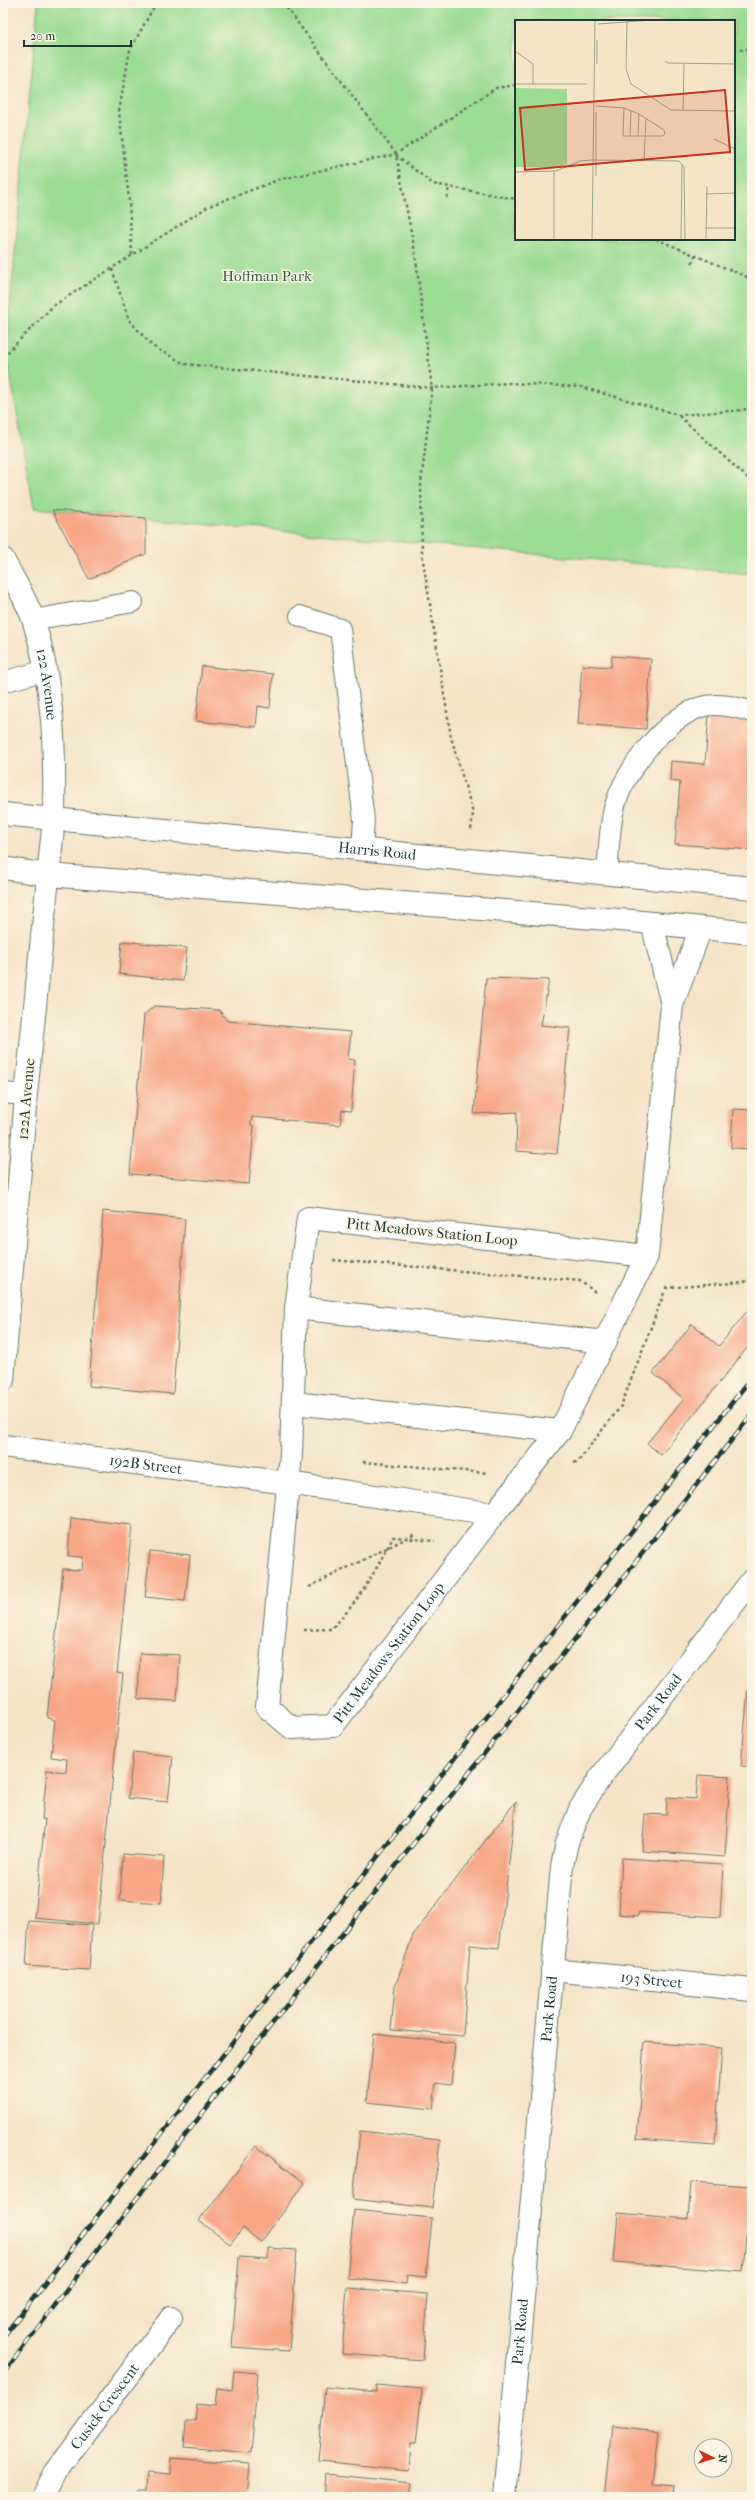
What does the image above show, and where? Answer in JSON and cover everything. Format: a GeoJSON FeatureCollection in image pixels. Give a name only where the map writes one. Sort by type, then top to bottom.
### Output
{"type":"FeatureCollection","features":[{"type":"Feature","properties":{"kind":"street","name":"122 Avenue"},"geometry":{"type":"LineString","coordinates":[[3,559],[33,620],[46,670],[53,737],[54,818]]}},
{"type":"Feature","properties":{"kind":"street","name":"Harris Road"},"geometry":{"type":"LineString","coordinates":[[3,814],[752,888]]}},
{"type":"Feature","properties":{"kind":"street","name":"122A Avenue"},"geometry":{"type":"LineString","coordinates":[[3,1380],[26,1095],[54,818]]}},
{"type":"Feature","properties":{"kind":"street"},"geometry":{"type":"LineString","coordinates":[[3,868],[48,875],[652,923],[752,933]]}},
{"type":"Feature","properties":{"kind":"street"},"geometry":{"type":"LineString","coordinates":[[652,923],[672,1005]]}},
{"type":"Feature","properties":{"kind":"street"},"geometry":{"type":"LineString","coordinates":[[672,1005],[701,928]]}},
{"type":"Feature","properties":{"kind":"street","name":"Pitt Meadows Station Loop"},"geometry":{"type":"LineString","coordinates":[[647,1256],[308,1218],[296,1308],[293,1403],[288,1483],[267,1707],[292,1728],[333,1726],[494,1514],[560,1431],[606,1342],[647,1256],[672,1005]]}},
{"type":"Feature","properties":{"kind":"street"},"geometry":{"type":"LineString","coordinates":[[296,1308],[606,1342]]}},
{"type":"Feature","properties":{"kind":"street"},"geometry":{"type":"LineString","coordinates":[[293,1403],[560,1431]]}},
{"type":"Feature","properties":{"kind":"street","name":"192B Street"},"geometry":{"type":"LineString","coordinates":[[3,1446],[288,1483]]}},
{"type":"Feature","properties":{"kind":"street"},"geometry":{"type":"LineString","coordinates":[[288,1483],[494,1514]]}},
{"type":"Feature","properties":{"kind":"street","name":"Park Road"},"geometry":{"type":"LineString","coordinates":[[505,2497],[552,1970],[562,1866],[567,1843],[580,1810],[600,1778],[752,1580]]}},
{"type":"Feature","properties":{"kind":"street","name":"193 Street"},"geometry":{"type":"LineString","coordinates":[[552,1970],[752,1990]]}},
{"type":"Feature","properties":{"kind":"street","name":"Cusick Crescent"},"geometry":{"type":"LineString","coordinates":[[43,2497],[55,2473],[171,2318]]}},
{"type":"Feature","properties":{"kind":"lane"},"geometry":{"type":"LineString","coordinates":[[33,620],[133,602]]}},
{"type":"Feature","properties":{"kind":"lane"},"geometry":{"type":"LineString","coordinates":[[300,616],[340,629],[364,820],[362,850]]}},
{"type":"Feature","properties":{"kind":"lane"},"geometry":{"type":"LineString","coordinates":[[3,682],[46,670]]}},
{"type":"Feature","properties":{"kind":"lane"},"geometry":{"type":"LineString","coordinates":[[608,873],[614,809],[626,778],[648,749],[677,718],[702,707],[722,705],[752,712]]}},
{"type":"Feature","properties":{"kind":"lane"},"geometry":{"type":"LineString","coordinates":[[3,1093],[26,1095]]}},
{"type":"Feature","properties":{"kind":"path"},"geometry":{"type":"LineString","coordinates":[[132,256],[130,200],[119,111],[130,50],[156,3]]}},
{"type":"Feature","properties":{"kind":"path"},"geometry":{"type":"LineString","coordinates":[[283,3],[396,154],[433,184],[515,199]]}},
{"type":"Feature","properties":{"kind":"path"},"geometry":{"type":"LineString","coordinates":[[735,51],[752,48]]}},
{"type":"Feature","properties":{"kind":"path"},"geometry":{"type":"LineString","coordinates":[[3,357],[54,306],[209,206],[278,180],[396,154],[496,88],[515,85]]}},
{"type":"Feature","properties":{"kind":"path"},"geometry":{"type":"LineString","coordinates":[[396,154],[415,252],[432,388],[421,484],[422,554],[451,737],[473,813],[471,830]]}},
{"type":"Feature","properties":{"kind":"path"},"geometry":{"type":"LineString","coordinates":[[447,198],[449,187]]}},
{"type":"Feature","properties":{"kind":"path"},"geometry":{"type":"LineString","coordinates":[[659,240],[696,254],[752,279]]}},
{"type":"Feature","properties":{"kind":"path"},"geometry":{"type":"LineString","coordinates":[[692,263],[696,254]]}},
{"type":"Feature","properties":{"kind":"path"},"geometry":{"type":"LineString","coordinates":[[112,269],[129,320],[152,346],[185,364],[432,388],[509,383],[581,387],[679,415],[743,410],[752,407]]}},
{"type":"Feature","properties":{"kind":"path"},"geometry":{"type":"LineString","coordinates":[[679,415],[752,482]]}},
{"type":"Feature","properties":{"kind":"path"},"geometry":{"type":"LineString","coordinates":[[302,1258],[580,1281]]}},
{"type":"Feature","properties":{"kind":"path"},"geometry":{"type":"LineString","coordinates":[[573,1464],[579,1460],[621,1406],[666,1288],[723,1285],[744,1282],[752,1279]]}},
{"type":"Feature","properties":{"kind":"path"},"geometry":{"type":"LineString","coordinates":[[275,1627],[313,1630],[331,1629],[348,1613],[371,1580],[394,1537],[471,1544]]}},
{"type":"Feature","properties":{"kind":"green space","name":"Hoffman Park"},"geometry":{"type":"Polygon","coordinates":[[[38,3],[752,3],[752,574],[34,508],[6,351],[38,3]]]}},
{"type":"Feature","properties":{"kind":"building"},"geometry":{"type":"Polygon","coordinates":[[[52,510],[146,518],[146,554],[89,579],[52,510]]]}},
{"type":"Feature","properties":{"kind":"building"},"geometry":{"type":"Polygon","coordinates":[[[612,656],[651,659],[646,729],[578,724],[582,665],[611,667],[612,656]]]}},
{"type":"Feature","properties":{"kind":"building"},"geometry":{"type":"Polygon","coordinates":[[[202,666],[273,674],[270,708],[258,706],[256,727],[196,721],[202,666]]]}},
{"type":"Feature","properties":{"kind":"building"},"geometry":{"type":"Polygon","coordinates":[[[709,714],[752,718],[752,850],[675,844],[680,782],[670,781],[671,761],[705,764],[709,714]]]}},
{"type":"Feature","properties":{"kind":"building"},"geometry":{"type":"Polygon","coordinates":[[[122,941],[187,948],[183,981],[119,974],[122,941]]]}},
{"type":"Feature","properties":{"kind":"building"},"geometry":{"type":"Polygon","coordinates":[[[486,978],[549,980],[541,1025],[570,1028],[557,1154],[516,1151],[517,1112],[474,1114],[486,978]]]}},
{"type":"Feature","properties":{"kind":"building"},"geometry":{"type":"Polygon","coordinates":[[[154,1006],[219,1010],[227,1021],[351,1032],[348,1059],[355,1060],[351,1111],[342,1110],[340,1125],[252,1117],[251,1125],[254,1126],[249,1184],[130,1174],[144,1015],[154,1006]]]}},
{"type":"Feature","properties":{"kind":"building"},"geometry":{"type":"Polygon","coordinates":[[[733,1109],[752,1110],[752,1149],[731,1148],[733,1109]]]}},
{"type":"Feature","properties":{"kind":"building"},"geometry":{"type":"Polygon","coordinates":[[[103,1211],[185,1219],[173,1394],[89,1386],[103,1211]]]}},
{"type":"Feature","properties":{"kind":"building"},"geometry":{"type":"Polygon","coordinates":[[[752,1305],[752,1342],[661,1455],[647,1443],[684,1399],[653,1373],[692,1324],[719,1346],[752,1305]]]}},
{"type":"Feature","properties":{"kind":"building"},"geometry":{"type":"Polygon","coordinates":[[[71,1518],[132,1525],[117,1673],[123,1674],[98,1924],[35,1918],[45,1819],[42,1819],[47,1770],[66,1772],[67,1759],[51,1757],[55,1720],[47,1718],[63,1569],[82,1570],[83,1557],[68,1556],[71,1518]]]}},
{"type":"Feature","properties":{"kind":"building"},"geometry":{"type":"Polygon","coordinates":[[[150,1551],[190,1555],[185,1601],[145,1597],[150,1551]]]}},
{"type":"Feature","properties":{"kind":"building"},"geometry":{"type":"Polygon","coordinates":[[[140,1653],[180,1655],[177,1701],[138,1699],[140,1653]]]}},
{"type":"Feature","properties":{"kind":"building"},"geometry":{"type":"Polygon","coordinates":[[[748,1691],[752,1691],[752,1767],[741,1766],[748,1691]]]}},
{"type":"Feature","properties":{"kind":"building"},"geometry":{"type":"Polygon","coordinates":[[[133,1752],[173,1756],[168,1802],[128,1798],[133,1752]]]}},
{"type":"Feature","properties":{"kind":"building"},"geometry":{"type":"Polygon","coordinates":[[[698,1775],[730,1777],[725,1857],[642,1851],[645,1814],[666,1815],[667,1797],[696,1799],[698,1775]]]}},
{"type":"Feature","properties":{"kind":"building"},"geometry":{"type":"Polygon","coordinates":[[[516,1801],[499,1948],[470,1945],[463,2036],[391,2030],[395,1987],[413,1935],[516,1801]]]}},
{"type":"Feature","properties":{"kind":"building"},"geometry":{"type":"Polygon","coordinates":[[[123,1854],[164,1857],[161,1903],[120,1900],[123,1854]]]}},
{"type":"Feature","properties":{"kind":"building"},"geometry":{"type":"Polygon","coordinates":[[[622,1858],[723,1864],[720,1917],[639,1912],[638,1916],[619,1914],[622,1858]]]}},
{"type":"Feature","properties":{"kind":"building"},"geometry":{"type":"Polygon","coordinates":[[[29,1921],[92,1925],[89,1970],[26,1966],[29,1921]]]}},
{"type":"Feature","properties":{"kind":"building"},"geometry":{"type":"Polygon","coordinates":[[[374,2034],[455,2043],[451,2085],[436,2083],[433,2109],[367,2102],[374,2034]]]}},
{"type":"Feature","properties":{"kind":"building"},"geometry":{"type":"Polygon","coordinates":[[[644,2042],[722,2048],[715,2145],[637,2139],[644,2042]]]}},
{"type":"Feature","properties":{"kind":"building"},"geometry":{"type":"Polygon","coordinates":[[[360,2131],[440,2140],[432,2208],[353,2199],[360,2131]]]}},
{"type":"Feature","properties":{"kind":"building"},"geometry":{"type":"Polygon","coordinates":[[[256,2146],[305,2183],[261,2242],[243,2228],[230,2244],[199,2221],[256,2146]]]}},
{"type":"Feature","properties":{"kind":"building"},"geometry":{"type":"Polygon","coordinates":[[[691,2182],[750,2186],[743,2272],[614,2262],[618,2213],[688,2219],[691,2182]]]}},
{"type":"Feature","properties":{"kind":"building"},"geometry":{"type":"Polygon","coordinates":[[[354,2210],[432,2218],[426,2277],[407,2275],[406,2284],[347,2278],[354,2210]]]}},
{"type":"Feature","properties":{"kind":"building"},"geometry":{"type":"Polygon","coordinates":[[[268,2248],[297,2250],[289,2351],[232,2347],[239,2257],[268,2259],[268,2248]]]}},
{"type":"Feature","properties":{"kind":"building"},"geometry":{"type":"Polygon","coordinates":[[[347,2288],[428,2294],[423,2360],[342,2354],[347,2288]]]}},
{"type":"Feature","properties":{"kind":"building"},"geometry":{"type":"Polygon","coordinates":[[[234,2371],[258,2373],[251,2453],[184,2447],[186,2421],[195,2421],[197,2404],[215,2406],[217,2388],[232,2390],[234,2371]]]}},
{"type":"Feature","properties":{"kind":"building"},"geometry":{"type":"Polygon","coordinates":[[[376,2385],[422,2389],[416,2444],[411,2444],[409,2470],[318,2461],[325,2387],[376,2392],[376,2385]]]}},
{"type":"Feature","properties":{"kind":"building"},"geometry":{"type":"Polygon","coordinates":[[[612,2426],[659,2431],[653,2484],[673,2486],[672,2497],[604,2497],[612,2426]]]}},
{"type":"Feature","properties":{"kind":"building"},"geometry":{"type":"Polygon","coordinates":[[[171,2458],[250,2464],[247,2497],[137,2497],[137,2491],[146,2491],[147,2473],[170,2475],[171,2458]]]}},
{"type":"Feature","properties":{"kind":"building"},"geometry":{"type":"Polygon","coordinates":[[[326,2474],[412,2483],[410,2497],[324,2497],[326,2474]]]}},
{"type":"Feature","properties":{"kind":"railway"},"geometry":{"type":"LineString","coordinates":[[3,2337],[752,1377]]}},
{"type":"Feature","properties":{"kind":"railway"},"geometry":{"type":"LineString","coordinates":[[3,2374],[281,2012],[752,1414]]}}]}
